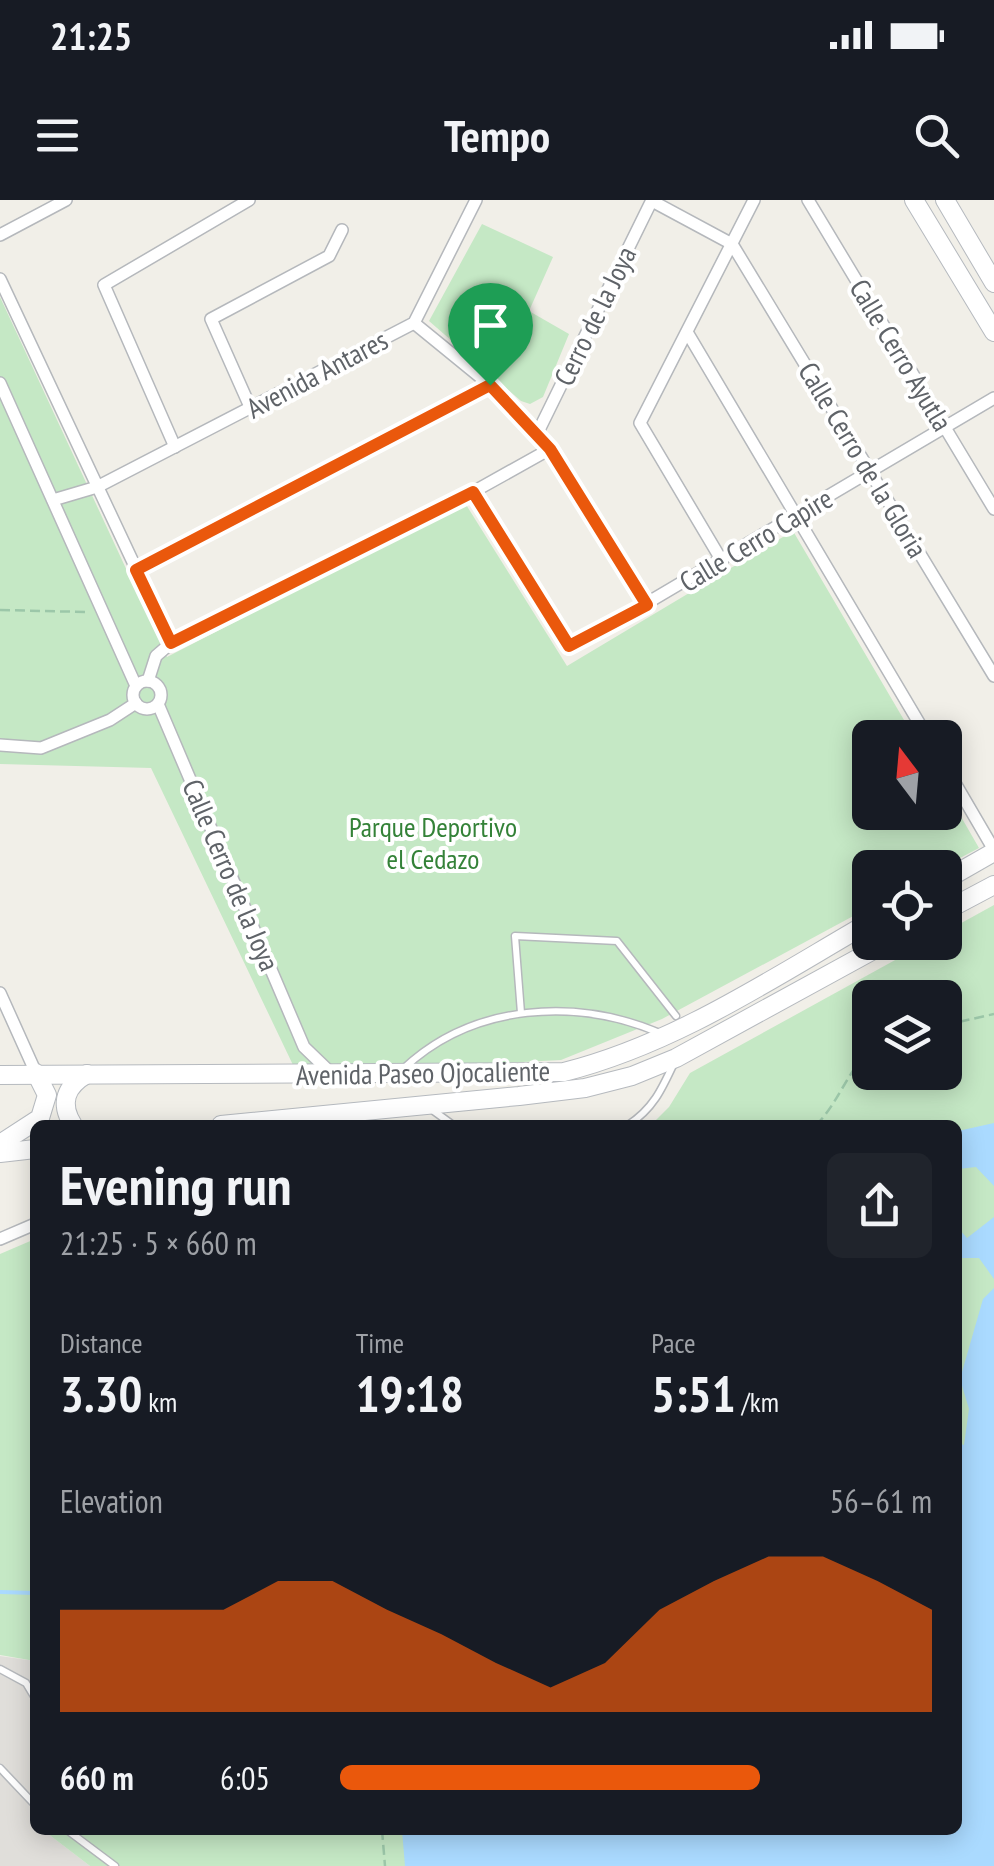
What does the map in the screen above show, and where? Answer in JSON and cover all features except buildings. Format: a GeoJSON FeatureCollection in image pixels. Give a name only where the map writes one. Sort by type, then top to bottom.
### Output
{"type":"FeatureCollection","features":[{"type":"Feature","properties":{"kind":"main road"},"geometry":{"type":"LineString","coordinates":[[914,200],[994,332]]}},
{"type":"Feature","properties":{"kind":"main road"},"geometry":{"type":"LineString","coordinates":[[945,200],[994,283]]}},
{"type":"Feature","properties":{"kind":"main road"},"geometry":{"type":"LineString","coordinates":[[962,870],[994,851]]}},
{"type":"Feature","properties":{"kind":"main road"},"geometry":{"type":"LineString","coordinates":[[962,902],[994,884]]}},
{"type":"Feature","properties":{"kind":"main road","name":"Avenida Paseo Ojocaliente"},"geometry":{"type":"LineString","coordinates":[[0,1075],[564,1072],[620,1058],[668,1037],[852,932]]}},
{"type":"Feature","properties":{"kind":"main road","name":"Avenida Paseo Ojocaliente"},"geometry":{"type":"LineString","coordinates":[[272,1120],[585,1088],[632,1076],[676,1058],[855,960]]}},
{"type":"Feature","properties":{"kind":"main road"},"geometry":{"type":"LineString","coordinates":[[36,1073],[48,1095],[37,1120]]}},
{"type":"Feature","properties":{"kind":"main road"},"geometry":{"type":"LineString","coordinates":[[70,1120],[64,1108],[66,1095],[74,1082],[88,1073]]}},
{"type":"Feature","properties":{"kind":"main road"},"geometry":{"type":"LineString","coordinates":[[0,1144],[30,1124]]}},
{"type":"Feature","properties":{"kind":"main road"},"geometry":{"type":"LineString","coordinates":[[0,1153],[30,1149]]}},
{"type":"Feature","properties":{"kind":"street"},"geometry":{"type":"LineString","coordinates":[[0,235],[66,200]]}},
{"type":"Feature","properties":{"kind":"street"},"geometry":{"type":"LineString","coordinates":[[175,448],[104,284],[250,200]]}},
{"type":"Feature","properties":{"kind":"street"},"geometry":{"type":"LineString","coordinates":[[458,200],[474,204]]}},
{"type":"Feature","properties":{"kind":"street"},"geometry":{"type":"LineString","coordinates":[[722,560],[640,423],[754,200]]}},
{"type":"Feature","properties":{"kind":"street","name":"Calle Cerro Ayutla"},"geometry":{"type":"LineString","coordinates":[[808,200],[994,509]]}},
{"type":"Feature","properties":{"kind":"street"},"geometry":{"type":"LineString","coordinates":[[652,201],[732,244]]}},
{"type":"Feature","properties":{"kind":"street","name":"Cerro de la Joya"},"geometry":{"type":"LineString","coordinates":[[538,432],[652,201]]}},
{"type":"Feature","properties":{"kind":"street","name":"Avenida Antares"},"geometry":{"type":"LineString","coordinates":[[53,500],[97,487],[414,322],[474,204]]}},
{"type":"Feature","properties":{"kind":"street"},"geometry":{"type":"LineString","coordinates":[[251,408],[211,319],[329,256],[342,230]]}},
{"type":"Feature","properties":{"kind":"street","name":"Calle Cerro de la Gloria"},"geometry":{"type":"LineString","coordinates":[[732,244],[994,676]]}},
{"type":"Feature","properties":{"kind":"street"},"geometry":{"type":"LineString","coordinates":[[0,279],[171,643]]}},
{"type":"Feature","properties":{"kind":"street"},"geometry":{"type":"LineString","coordinates":[[414,322],[490,385],[538,432],[647,605]]}},
{"type":"Feature","properties":{"kind":"street"},"geometry":{"type":"LineString","coordinates":[[686,332],[917,720]]}},
{"type":"Feature","properties":{"kind":"street"},"geometry":{"type":"LineString","coordinates":[[0,382],[104,612],[142,683]]}},
{"type":"Feature","properties":{"kind":"street"},"geometry":{"type":"LineString","coordinates":[[136,570],[490,385]]}},
{"type":"Feature","properties":{"kind":"street","name":"Calle Cerro Capire"},"geometry":{"type":"LineString","coordinates":[[473,492],[569,646],[647,605],[994,398]]}},
{"type":"Feature","properties":{"kind":"street"},"geometry":{"type":"LineString","coordinates":[[0,744],[41,748],[110,720],[136,703],[156,656],[171,643],[473,492],[550,449]]}},
{"type":"Feature","properties":{"kind":"street"},"geometry":{"type":"LineString","coordinates":[[136,703],[146,709],[161,699],[158,686],[142,683]]}},
{"type":"Feature","properties":{"kind":"street","name":"Calle Cerro de la Joya"},"geometry":{"type":"LineString","coordinates":[[158,704],[304,1047]]}},
{"type":"Feature","properties":{"kind":"street"},"geometry":{"type":"LineString","coordinates":[[962,795],[994,851]]}},
{"type":"Feature","properties":{"kind":"street"},"geometry":{"type":"LineString","coordinates":[[0,993],[36,1073]]}},
{"type":"Feature","properties":{"kind":"street"},"geometry":{"type":"LineString","coordinates":[[294,1074],[304,1047],[331,1073]]}},
{"type":"Feature","properties":{"kind":"street"},"geometry":{"type":"LineString","coordinates":[[0,1239],[30,1226]]}},
{"type":"Feature","properties":{"kind":"lane"},"geometry":{"type":"LineString","coordinates":[[521,1013],[514,936],[617,941],[676,1016]]}},
{"type":"Feature","properties":{"kind":"lane"},"geometry":{"type":"LineString","coordinates":[[396,1074],[438,1040],[490,1019],[521,1013],[552,1010],[609,1016],[632,1021],[668,1037]]}},
{"type":"Feature","properties":{"kind":"lane"},"geometry":{"type":"LineString","coordinates":[[633,1120],[659,1096],[676,1058]]}},
{"type":"Feature","properties":{"kind":"lane"},"geometry":{"type":"LineString","coordinates":[[426,1105],[446,1120]]}},
{"type":"Feature","properties":{"kind":"lane"},"geometry":{"type":"LineString","coordinates":[[0,1669],[26,1682],[30,1689]]}},
{"type":"Feature","properties":{"kind":"lane"},"geometry":{"type":"LineString","coordinates":[[0,1768],[30,1801]]}},
{"type":"Feature","properties":{"kind":"lane"},"geometry":{"type":"LineString","coordinates":[[74,1835],[115,1866]]}},
{"type":"Feature","properties":{"kind":"path"},"geometry":{"type":"LineString","coordinates":[[0,610],[104,612]]}},
{"type":"Feature","properties":{"kind":"path"},"geometry":{"type":"LineString","coordinates":[[962,1021],[994,1014]]}},
{"type":"Feature","properties":{"kind":"path"},"geometry":{"type":"LineString","coordinates":[[820,1120],[852,1075]]}},
{"type":"Feature","properties":{"kind":"path"},"geometry":{"type":"LineString","coordinates":[[382,1835],[385,1866]]}},
{"type":"Feature","properties":{"kind":"shaded area"},"geometry":{"type":"Polygon","coordinates":[[[0,1656],[30,1660],[30,1835],[50,1835],[90,1866],[0,1866],[0,1656]]]}},
{"type":"Feature","properties":{"kind":"green space"},"geometry":{"type":"Polygon","coordinates":[[[482,224],[553,257],[529,311],[569,334],[543,397],[530,404],[521,401],[429,321],[482,224]]]}},
{"type":"Feature","properties":{"kind":"green space","name":"Parque Deportivo el Cedazo"},"geometry":{"type":"Polygon","coordinates":[[[0,297],[167,657],[465,503],[567,666],[793,531],[904,720],[852,720],[852,830],[962,830],[962,818],[979,848],[962,857],[962,850],[852,850],[852,917],[662,1019],[561,1060],[431,1067],[293,1065],[151,768],[0,764],[0,297]]]}},
{"type":"Feature","properties":{"kind":"green space"},"geometry":{"type":"Polygon","coordinates":[[[994,905],[994,1866],[90,1866],[50,1835],[962,1835],[962,1120],[656,1120],[690,1073],[852,984],[852,1090],[962,1090],[962,980],[859,980],[895,960],[962,960],[962,923],[994,905]]]}},
{"type":"Feature","properties":{"kind":"green space"},"geometry":{"type":"Polygon","coordinates":[[[30,1241],[30,1660],[0,1655],[0,1254],[30,1241]]]}},
{"type":"Feature","properties":{"kind":"water"},"geometry":{"type":"Polygon","coordinates":[[[994,1123],[994,1186],[976,1167],[962,1169],[962,1130],[994,1123]]]}},
{"type":"Feature","properties":{"kind":"water"},"geometry":{"type":"Polygon","coordinates":[[[994,1217],[994,1279],[979,1258],[962,1258],[962,1232],[967,1238],[994,1217]]]}},
{"type":"Feature","properties":{"kind":"water"},"geometry":{"type":"Polygon","coordinates":[[[994,1288],[994,1866],[405,1866],[402,1835],[962,1835],[962,1444],[969,1409],[962,1372],[983,1299],[994,1288]]]}},
{"type":"Feature","properties":{"kind":"waterway"},"geometry":{"type":"LineString","coordinates":[[0,1592],[30,1593]]}},
{"type":"Feature","properties":{"kind":"route"},"geometry":{"type":"LineString","coordinates":[[490,385],[538,432],[647,605],[569,646],[473,492],[171,643],[136,570],[490,385]]}}]}
